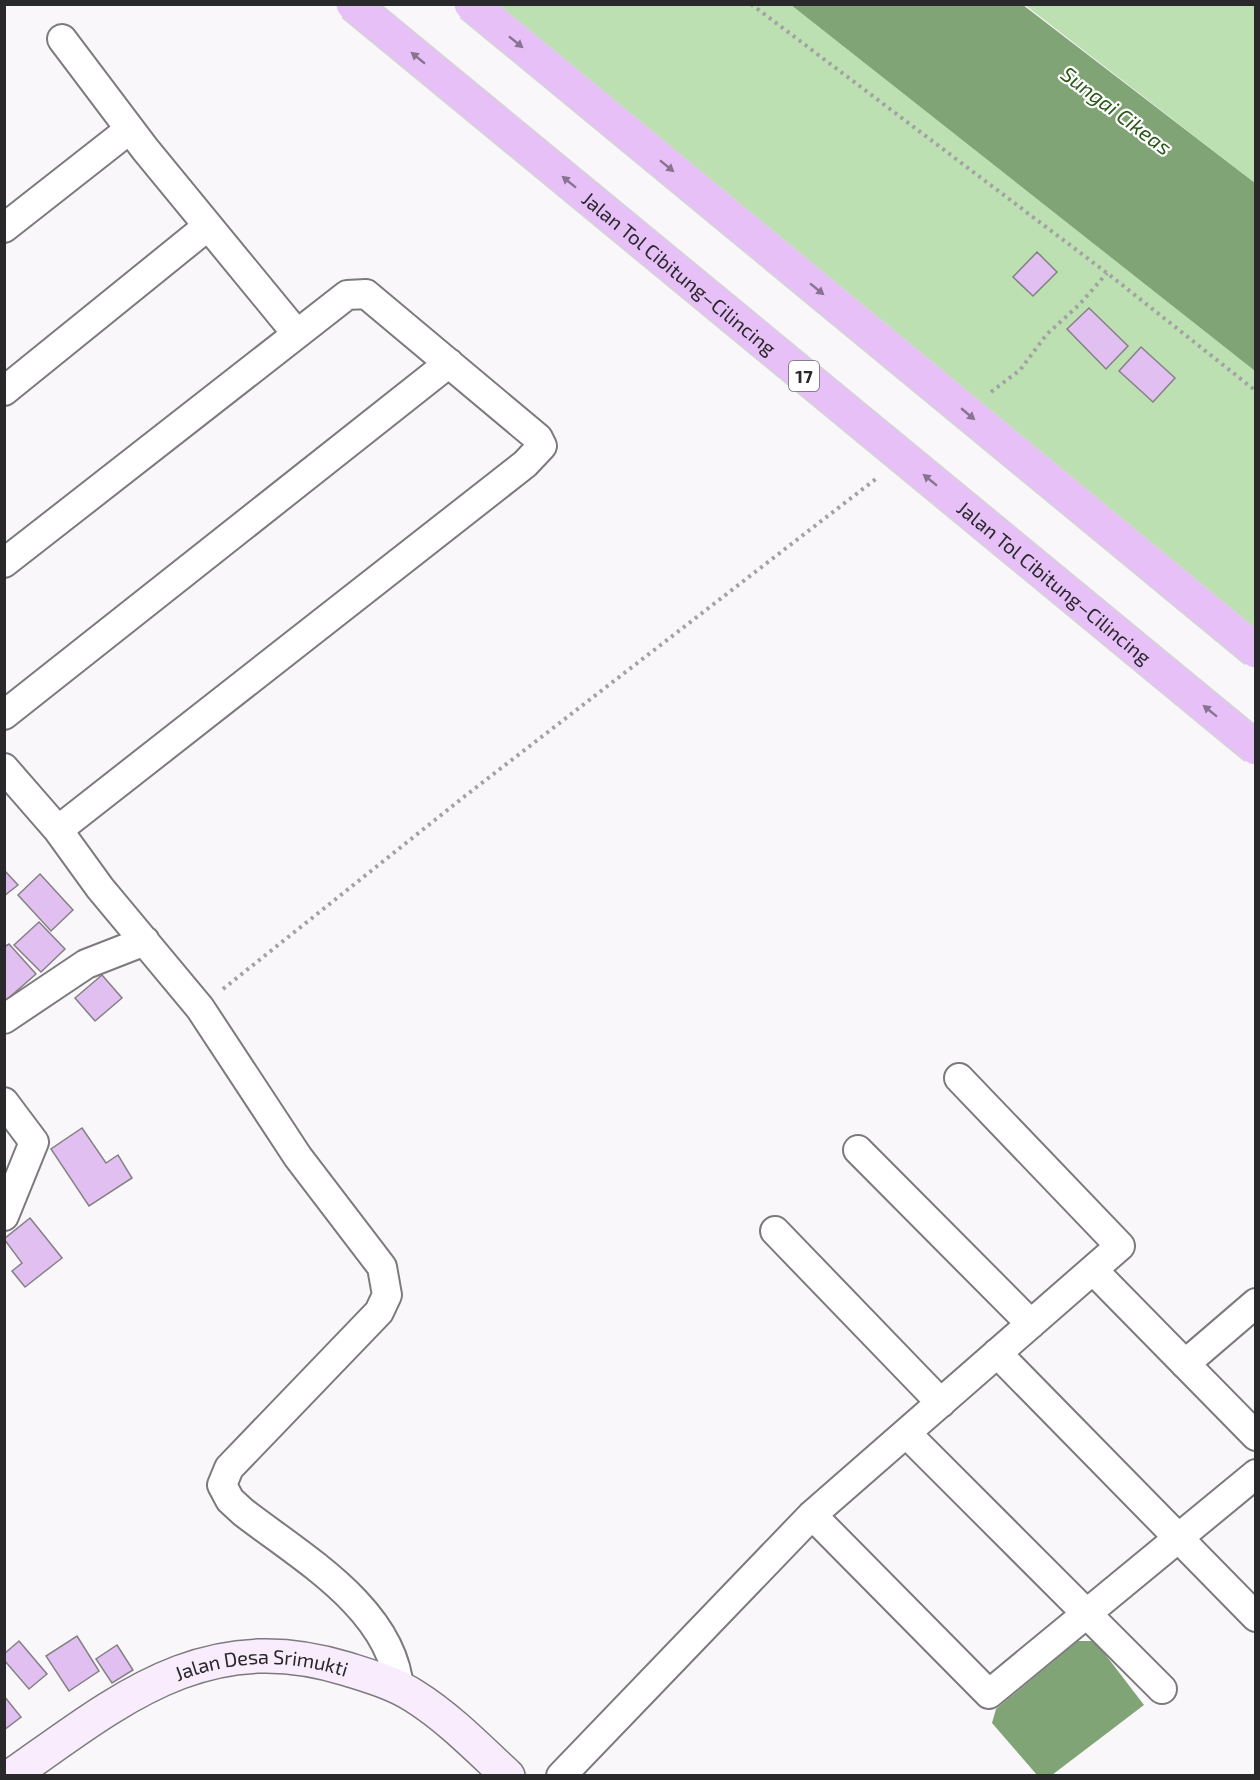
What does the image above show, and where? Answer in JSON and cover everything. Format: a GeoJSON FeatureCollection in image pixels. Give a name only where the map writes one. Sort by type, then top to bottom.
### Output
{"type":"FeatureCollection","features":[{"type":"Feature","properties":{"kind":"highway","name":"Jalan Tol Cibitung–Cilincing"},"geometry":{"type":"LineString","coordinates":[[353,4],[1256,748]]}},
{"type":"Feature","properties":{"kind":"highway"},"geometry":{"type":"LineString","coordinates":[[471,4],[1256,651]]}},
{"type":"Feature","properties":{"kind":"street"},"geometry":{"type":"LineString","coordinates":[[62,39],[130,129],[297,334]]}},
{"type":"Feature","properties":{"kind":"street"},"geometry":{"type":"LineString","coordinates":[[4,228],[130,129]]}},
{"type":"Feature","properties":{"kind":"street"},"geometry":{"type":"LineString","coordinates":[[4,391],[208,226]]}},
{"type":"Feature","properties":{"kind":"street"},"geometry":{"type":"LineString","coordinates":[[4,563],[347,295],[366,294],[538,438],[542,446],[536,455],[58,830]]}},
{"type":"Feature","properties":{"kind":"street"},"geometry":{"type":"LineString","coordinates":[[4,714],[449,363]]}},
{"type":"Feature","properties":{"kind":"street"},"geometry":{"type":"LineString","coordinates":[[4,768],[58,830],[100,888],[200,1008],[298,1158],[382,1267],[387,1295],[379,1312],[230,1468],[222,1485],[230,1500],[243,1512],[337,1585],[376,1625],[391,1651],[397,1669],[399,1689]]}},
{"type":"Feature","properties":{"kind":"street"},"geometry":{"type":"LineString","coordinates":[[4,1019],[86,964],[145,941]]}},
{"type":"Feature","properties":{"kind":"street"},"geometry":{"type":"LineString","coordinates":[[561,1776],[812,1515],[1120,1246],[959,1078]]}},
{"type":"Feature","properties":{"kind":"street"},"geometry":{"type":"LineString","coordinates":[[4,1102],[34,1142],[4,1216]]}},
{"type":"Feature","properties":{"kind":"street"},"geometry":{"type":"LineString","coordinates":[[858,1150],[1031,1324]]}},
{"type":"Feature","properties":{"kind":"street"},"geometry":{"type":"LineString","coordinates":[[775,1231],[941,1403]]}},
{"type":"Feature","properties":{"kind":"street"},"geometry":{"type":"LineString","coordinates":[[1093,1270],[1256,1436]]}},
{"type":"Feature","properties":{"kind":"street"},"geometry":{"type":"LineString","coordinates":[[1185,1364],[1256,1303]]}},
{"type":"Feature","properties":{"kind":"street"},"geometry":{"type":"LineString","coordinates":[[997,1353],[1256,1617]]}},
{"type":"Feature","properties":{"kind":"street"},"geometry":{"type":"LineString","coordinates":[[906,1433],[1162,1689]]}},
{"type":"Feature","properties":{"kind":"street"},"geometry":{"type":"LineString","coordinates":[[812,1515],[989,1694],[1256,1474]]}},
{"type":"Feature","properties":{"kind":"street","name":"Jalan Desa Srimukti"},"geometry":{"type":"LineString","coordinates":[[11,1776],[121,1698],[192,1665],[249,1656],[315,1659],[375,1678],[413,1695],[446,1719],[508,1776]]}},
{"type":"Feature","properties":{"kind":"path"},"geometry":{"type":"LineString","coordinates":[[751,4],[1107,273],[1256,391]]}},
{"type":"Feature","properties":{"kind":"path"},"geometry":{"type":"LineString","coordinates":[[982,399],[1020,370],[1047,334],[1079,305],[1107,273]]}},
{"type":"Feature","properties":{"kind":"path"},"geometry":{"type":"LineString","coordinates":[[200,1008],[465,796],[878,477]]}},
{"type":"Feature","properties":{"kind":"shaded area"},"geometry":{"type":"Polygon","coordinates":[[[471,5],[791,5],[1255,371],[1255,651],[471,5]]]}},
{"type":"Feature","properties":{"kind":"shaded area"},"geometry":{"type":"Polygon","coordinates":[[[1025,5],[1255,5],[1255,183],[1025,5]]]}},
{"type":"Feature","properties":{"kind":"water","name":"Sungai Cikeas"},"geometry":{"type":"Polygon","coordinates":[[[791,5],[1023,5],[1255,183],[1255,371],[791,5]]]}},
{"type":"Feature","properties":{"kind":"water"},"geometry":{"type":"Polygon","coordinates":[[[1078,1641],[1095,1641],[1144,1705],[1052,1775],[1037,1775],[992,1723],[996,1709],[1078,1641]]]}},
{"type":"Feature","properties":{"kind":"building"},"geometry":{"type":"Polygon","coordinates":[[[1037,252],[1057,272],[1033,296],[1013,277],[1037,252]]]}},
{"type":"Feature","properties":{"kind":"building"},"geometry":{"type":"Polygon","coordinates":[[[1089,308],[1128,346],[1106,369],[1067,329],[1089,308]]]}},
{"type":"Feature","properties":{"kind":"building"},"geometry":{"type":"Polygon","coordinates":[[[1141,347],[1175,378],[1153,402],[1119,371],[1141,347]]]}},
{"type":"Feature","properties":{"kind":"building"},"geometry":{"type":"Polygon","coordinates":[[[4,870],[18,885],[4,896],[4,870]]]}},
{"type":"Feature","properties":{"kind":"building"},"geometry":{"type":"Polygon","coordinates":[[[40,874],[73,910],[51,931],[18,895],[40,874]]]}},
{"type":"Feature","properties":{"kind":"building"},"geometry":{"type":"Polygon","coordinates":[[[39,922],[65,949],[41,972],[14,945],[39,922]]]}},
{"type":"Feature","properties":{"kind":"building"},"geometry":{"type":"Polygon","coordinates":[[[9,944],[36,974],[4,1002],[4,947],[9,944]]]}},
{"type":"Feature","properties":{"kind":"building"},"geometry":{"type":"Polygon","coordinates":[[[102,975],[122,998],[95,1021],[75,998],[102,975]]]}},
{"type":"Feature","properties":{"kind":"building"},"geometry":{"type":"Polygon","coordinates":[[[82,1128],[106,1163],[118,1155],[132,1178],[89,1206],[51,1149],[82,1128]]]}},
{"type":"Feature","properties":{"kind":"building"},"geometry":{"type":"Polygon","coordinates":[[[30,1218],[62,1258],[25,1287],[12,1271],[22,1263],[4,1239],[30,1218]]]}},
{"type":"Feature","properties":{"kind":"building"},"geometry":{"type":"Polygon","coordinates":[[[77,1636],[99,1671],[69,1691],[46,1656],[77,1636]]]}},
{"type":"Feature","properties":{"kind":"building"},"geometry":{"type":"Polygon","coordinates":[[[19,1641],[47,1674],[29,1689],[4,1660],[4,1654],[19,1641]]]}},
{"type":"Feature","properties":{"kind":"building"},"geometry":{"type":"Polygon","coordinates":[[[117,1645],[133,1670],[112,1683],[96,1659],[117,1645]]]}},
{"type":"Feature","properties":{"kind":"building"},"geometry":{"type":"Polygon","coordinates":[[[4,1696],[21,1717],[4,1730],[4,1696]]]}}]}
